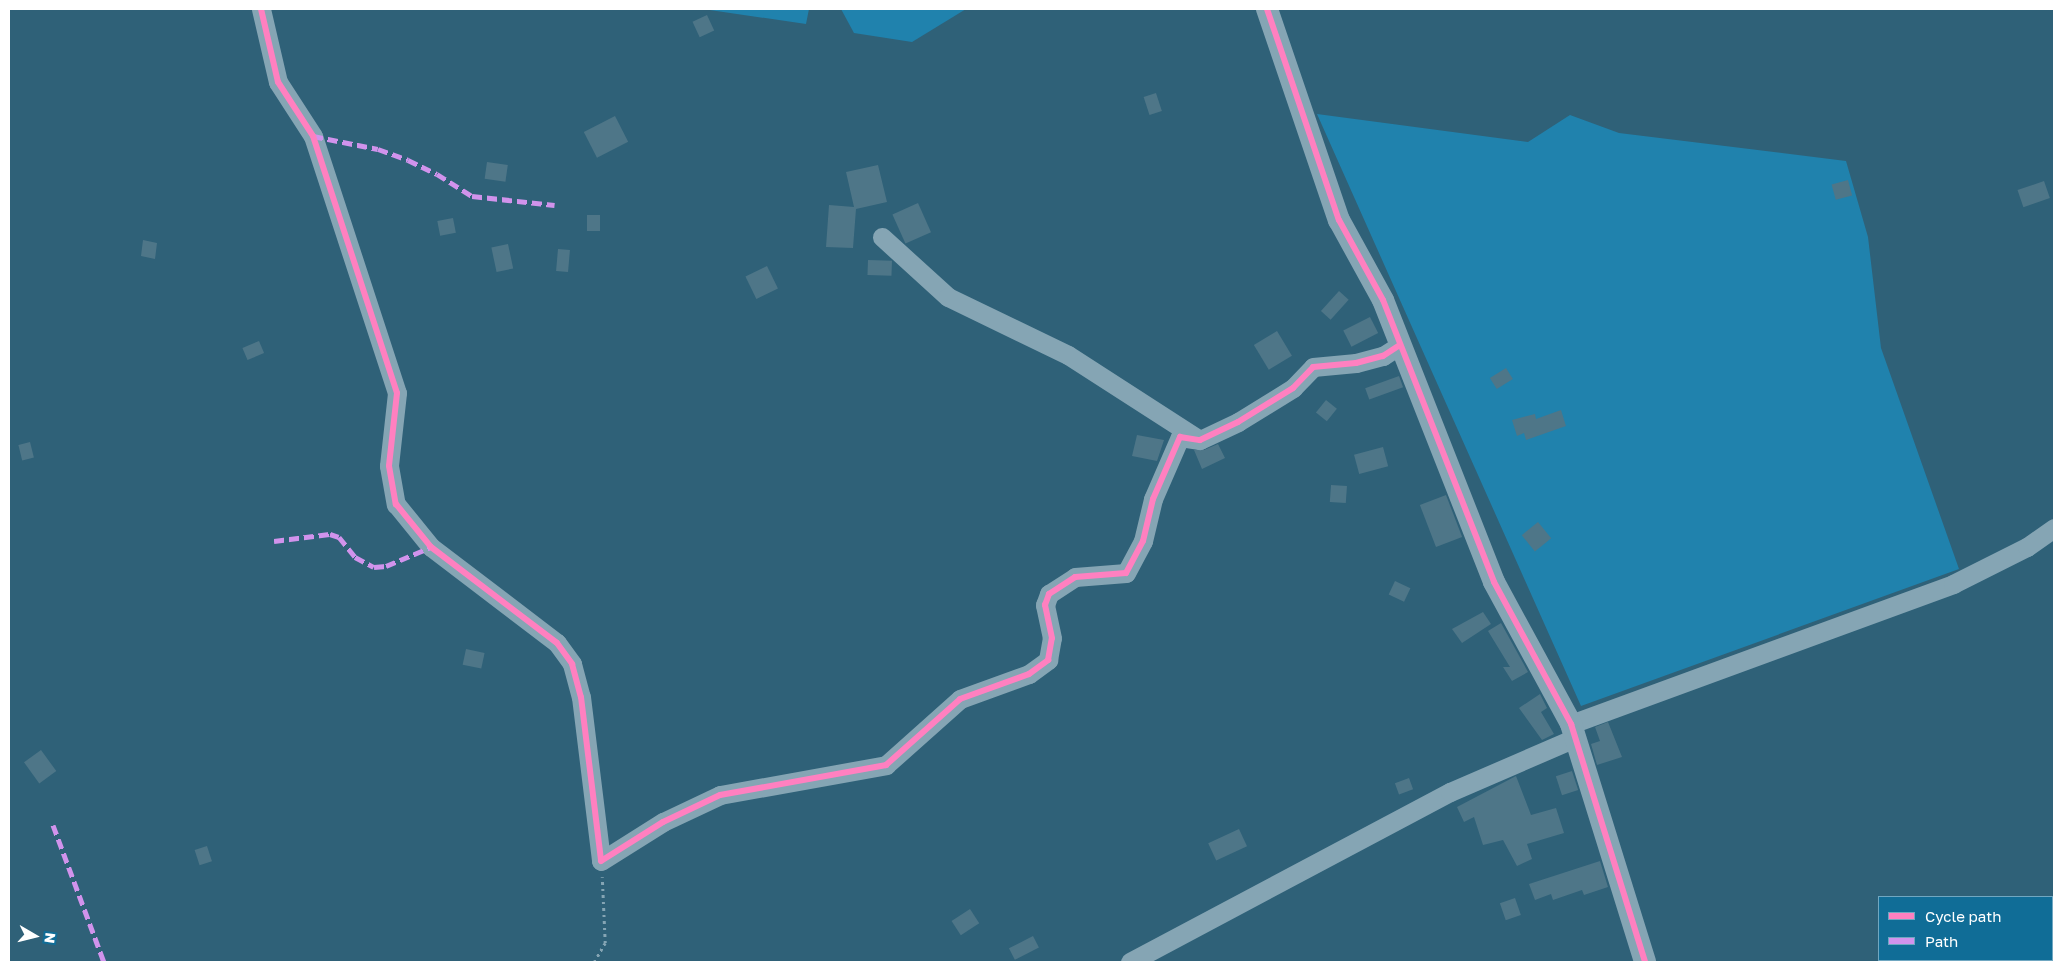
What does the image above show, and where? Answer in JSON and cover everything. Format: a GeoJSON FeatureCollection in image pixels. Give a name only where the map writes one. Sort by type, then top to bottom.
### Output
{"type":"FeatureCollection","features":[{"type":"Feature","properties":{"kind":"street"},"geometry":{"type":"LineString","coordinates":[[261,9],[278,82],[314,136],[397,393],[390,466],[396,504],[430,547],[557,643],[572,664],[581,697],[602,860],[631,840],[720,795],[886,765],[960,699],[1029,674],[1048,660],[1052,638],[1045,605],[1049,594],[1075,577],[1126,573],[1143,541],[1153,500],[1180,437],[1200,440],[1264,407],[1293,388],[1313,367],[1356,363],[1383,356],[1400,345]]}},
{"type":"Feature","properties":{"kind":"street"},"geometry":{"type":"LineString","coordinates":[[1267,9],[1338,220],[1383,300],[1494,582],[1573,731],[1645,962]]}},
{"type":"Feature","properties":{"kind":"street"},"geometry":{"type":"LineString","coordinates":[[882,237],[948,297],[1068,355],[1200,440]]}},
{"type":"Feature","properties":{"kind":"street"},"geometry":{"type":"LineString","coordinates":[[1130,962],[1450,792],[1573,731],[1952,584],[2027,547],[2054,528]]}},
{"type":"Feature","properties":{"kind":"street"},"geometry":{"type":"LineString","coordinates":[[599,829],[631,840]]}},
{"type":"Feature","properties":{"kind":"path"},"geometry":{"type":"LineString","coordinates":[[594,962],[605,943],[602,860]]}},
{"type":"Feature","properties":{"kind":"shaded area"},"geometry":{"type":"Polygon","coordinates":[[[703,9],[809,9],[806,24],[703,9]]]}},
{"type":"Feature","properties":{"kind":"shaded area"},"geometry":{"type":"Polygon","coordinates":[[[841,9],[966,9],[912,42],[854,33],[841,9]]]}},
{"type":"Feature","properties":{"kind":"shaded area"},"geometry":{"type":"Polygon","coordinates":[[[1317,114],[1528,142],[1570,115],[1619,133],[1846,161],[1868,237],[1881,348],[1959,569],[1581,706],[1317,114]]]}},
{"type":"Feature","properties":{"kind":"building"},"geometry":{"type":"Polygon","coordinates":[[[707,15],[714,30],[700,37],[692,22],[707,15]]]}},
{"type":"Feature","properties":{"kind":"building"},"geometry":{"type":"Polygon","coordinates":[[[1156,93],[1162,111],[1150,115],[1144,97],[1156,93]]]}},
{"type":"Feature","properties":{"kind":"building"},"geometry":{"type":"Polygon","coordinates":[[[615,116],[628,142],[597,158],[584,132],[615,116]]]}},
{"type":"Feature","properties":{"kind":"building"},"geometry":{"type":"Polygon","coordinates":[[[487,162],[508,165],[505,182],[485,179],[487,162]]]}},
{"type":"Feature","properties":{"kind":"building"},"geometry":{"type":"Polygon","coordinates":[[[878,165],[887,202],[856,209],[853,248],[826,247],[829,205],[854,207],[846,172],[878,165]]]}},
{"type":"Feature","properties":{"kind":"building"},"geometry":{"type":"Polygon","coordinates":[[[1848,180],[1852,195],[1836,200],[1832,184],[1848,180]]]}},
{"type":"Feature","properties":{"kind":"building"},"geometry":{"type":"Polygon","coordinates":[[[2044,181],[2050,198],[2023,207],[2018,190],[2044,181]]]}},
{"type":"Feature","properties":{"kind":"building"},"geometry":{"type":"Polygon","coordinates":[[[918,203],[931,232],[905,244],[892,214],[918,203]]]}},
{"type":"Feature","properties":{"kind":"building"},"geometry":{"type":"Polygon","coordinates":[[[587,215],[600,215],[600,231],[587,231],[587,215]]]}},
{"type":"Feature","properties":{"kind":"building"},"geometry":{"type":"Polygon","coordinates":[[[453,218],[456,233],[440,236],[437,221],[453,218]]]}},
{"type":"Feature","properties":{"kind":"building"},"geometry":{"type":"Polygon","coordinates":[[[143,240],[157,243],[155,259],[141,256],[143,240]]]}},
{"type":"Feature","properties":{"kind":"building"},"geometry":{"type":"Polygon","coordinates":[[[508,244],[513,268],[497,272],[491,248],[508,244]]]}},
{"type":"Feature","properties":{"kind":"building"},"geometry":{"type":"Polygon","coordinates":[[[558,249],[570,250],[568,272],[556,271],[558,249]]]}},
{"type":"Feature","properties":{"kind":"building"},"geometry":{"type":"Polygon","coordinates":[[[868,260],[892,261],[891,276],[867,275],[868,260]]]}},
{"type":"Feature","properties":{"kind":"building"},"geometry":{"type":"Polygon","coordinates":[[[767,266],[778,288],[756,299],[745,277],[767,266]]]}},
{"type":"Feature","properties":{"kind":"building"},"geometry":{"type":"Polygon","coordinates":[[[1339,291],[1349,300],[1331,320],[1321,311],[1339,291]]]}},
{"type":"Feature","properties":{"kind":"building"},"geometry":{"type":"Polygon","coordinates":[[[1370,317],[1378,333],[1351,347],[1343,331],[1370,317]]]}},
{"type":"Feature","properties":{"kind":"building"},"geometry":{"type":"Polygon","coordinates":[[[1277,331],[1292,356],[1269,370],[1254,345],[1277,331]]]}},
{"type":"Feature","properties":{"kind":"building"},"geometry":{"type":"Polygon","coordinates":[[[259,341],[264,353],[248,360],[242,348],[259,341]]]}},
{"type":"Feature","properties":{"kind":"building"},"geometry":{"type":"Polygon","coordinates":[[[1506,368],[1513,379],[1497,389],[1490,378],[1506,368]]]}},
{"type":"Feature","properties":{"kind":"building"},"geometry":{"type":"Polygon","coordinates":[[[1399,376],[1403,387],[1369,400],[1365,388],[1399,376]]]}},
{"type":"Feature","properties":{"kind":"building"},"geometry":{"type":"Polygon","coordinates":[[[1326,400],[1337,409],[1327,421],[1316,412],[1326,400]]]}},
{"type":"Feature","properties":{"kind":"building"},"geometry":{"type":"Polygon","coordinates":[[[1561,410],[1566,426],[1526,440],[1524,433],[1517,436],[1512,420],[1535,414],[1536,419],[1561,410]]]}},
{"type":"Feature","properties":{"kind":"building"},"geometry":{"type":"Polygon","coordinates":[[[1137,435],[1164,440],[1157,461],[1132,456],[1137,435]]]}},
{"type":"Feature","properties":{"kind":"building"},"geometry":{"type":"Polygon","coordinates":[[[30,442],[34,458],[22,460],[18,445],[30,442]]]}},
{"type":"Feature","properties":{"kind":"building"},"geometry":{"type":"Polygon","coordinates":[[[1218,444],[1225,458],[1202,469],[1194,450],[1204,450],[1218,444]]]}},
{"type":"Feature","properties":{"kind":"building"},"geometry":{"type":"Polygon","coordinates":[[[1383,447],[1388,466],[1359,474],[1354,455],[1383,447]]]}},
{"type":"Feature","properties":{"kind":"building"},"geometry":{"type":"Polygon","coordinates":[[[1331,485],[1347,486],[1346,503],[1330,502],[1331,485]]]}},
{"type":"Feature","properties":{"kind":"building"},"geometry":{"type":"Polygon","coordinates":[[[1446,495],[1462,537],[1436,547],[1420,505],[1446,495]]]}},
{"type":"Feature","properties":{"kind":"building"},"geometry":{"type":"Polygon","coordinates":[[[1538,522],[1551,538],[1535,552],[1522,535],[1538,522]]]}},
{"type":"Feature","properties":{"kind":"building"},"geometry":{"type":"Polygon","coordinates":[[[1395,581],[1410,588],[1404,602],[1389,595],[1395,581]]]}},
{"type":"Feature","properties":{"kind":"building"},"geometry":{"type":"Polygon","coordinates":[[[1483,612],[1491,624],[1462,643],[1452,629],[1483,612]]]}},
{"type":"Feature","properties":{"kind":"building"},"geometry":{"type":"Polygon","coordinates":[[[1501,623],[1528,672],[1512,681],[1503,667],[1510,667],[1488,631],[1501,623]]]}},
{"type":"Feature","properties":{"kind":"building"},"geometry":{"type":"Polygon","coordinates":[[[466,649],[485,653],[481,669],[463,665],[466,649]]]}},
{"type":"Feature","properties":{"kind":"building"},"geometry":{"type":"Polygon","coordinates":[[[1540,694],[1547,708],[1541,712],[1554,734],[1542,740],[1519,708],[1540,694]]]}},
{"type":"Feature","properties":{"kind":"building"},"geometry":{"type":"Polygon","coordinates":[[[1608,722],[1622,757],[1597,765],[1591,744],[1600,741],[1595,727],[1608,722]]]}},
{"type":"Feature","properties":{"kind":"building"},"geometry":{"type":"Polygon","coordinates":[[[41,750],[56,771],[39,783],[24,762],[41,750]]]}},
{"type":"Feature","properties":{"kind":"building"},"geometry":{"type":"Polygon","coordinates":[[[1572,771],[1578,790],[1562,795],[1556,776],[1572,771]]]}},
{"type":"Feature","properties":{"kind":"building"},"geometry":{"type":"Polygon","coordinates":[[[1516,776],[1531,815],[1556,808],[1564,833],[1527,844],[1532,859],[1517,866],[1503,840],[1483,845],[1474,817],[1464,822],[1457,807],[1516,776]]]}},
{"type":"Feature","properties":{"kind":"building"},"geometry":{"type":"Polygon","coordinates":[[[1409,778],[1413,789],[1399,794],[1395,783],[1409,778]]]}},
{"type":"Feature","properties":{"kind":"building"},"geometry":{"type":"Polygon","coordinates":[[[1239,829],[1247,846],[1216,861],[1208,843],[1239,829]]]}},
{"type":"Feature","properties":{"kind":"building"},"geometry":{"type":"Polygon","coordinates":[[[207,846],[212,861],[200,865],[195,850],[207,846]]]}},
{"type":"Feature","properties":{"kind":"building"},"geometry":{"type":"Polygon","coordinates":[[[1600,861],[1608,887],[1584,895],[1582,890],[1553,900],[1551,894],[1535,900],[1529,884],[1600,861]]]}},
{"type":"Feature","properties":{"kind":"building"},"geometry":{"type":"Polygon","coordinates":[[[1515,898],[1521,915],[1506,920],[1500,903],[1515,898]]]}},
{"type":"Feature","properties":{"kind":"building"},"geometry":{"type":"Polygon","coordinates":[[[970,909],[979,923],[961,935],[952,921],[970,909]]]}},
{"type":"Feature","properties":{"kind":"building"},"geometry":{"type":"Polygon","coordinates":[[[1033,936],[1039,948],[1015,960],[1009,948],[1033,936]]]}},
{"type":"Feature","properties":{"kind":"marked path"},"geometry":{"type":"LineString","coordinates":[[313,136],[378,149],[408,160],[437,174],[472,196],[555,205]]}},
{"type":"Feature","properties":{"kind":"marked path"},"geometry":{"type":"LineString","coordinates":[[274,541],[330,534],[339,537],[355,557],[374,567],[386,566],[431,547]]}},
{"type":"Feature","properties":{"kind":"marked path"},"geometry":{"type":"LineString","coordinates":[[53,825],[104,962]]}},
{"type":"Feature","properties":{"kind":"cycle path"},"geometry":{"type":"LineString","coordinates":[[261,9],[278,82],[313,136],[397,393],[389,466],[396,504],[431,547],[557,643],[572,664],[581,697],[601,861],[663,822],[720,795],[886,765],[960,699],[1029,674],[1048,660],[1052,638],[1045,605],[1049,594],[1075,577],[1126,573],[1143,541],[1153,499],[1180,437],[1200,440],[1238,422],[1293,388],[1313,367],[1356,363],[1383,356],[1400,345]]}},
{"type":"Feature","properties":{"kind":"cycle path"},"geometry":{"type":"LineString","coordinates":[[1267,9],[1339,220],[1383,300],[1494,582],[1571,724],[1645,962]]}}]}
